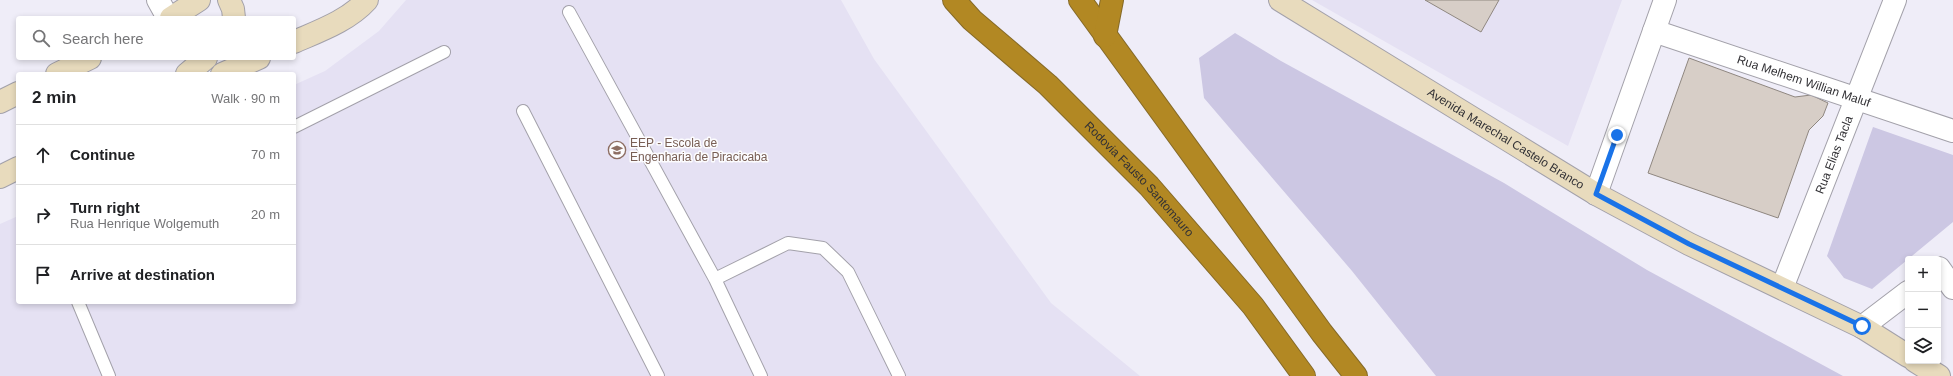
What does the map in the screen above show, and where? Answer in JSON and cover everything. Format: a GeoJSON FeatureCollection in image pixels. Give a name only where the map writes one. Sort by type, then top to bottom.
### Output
{"type":"FeatureCollection","features":[{"type":"Feature","properties":{"kind":"highway","name":"Rodovia Fausto Santomauro"},"geometry":{"type":"LineString","coordinates":[[954,0],[972,20],[1048,85],[1149,186],[1253,306],[1304,376]]}},
{"type":"Feature","properties":{"kind":"highway"},"geometry":{"type":"LineString","coordinates":[[1080,0],[1322,333],[1356,376]]}},
{"type":"Feature","properties":{"kind":"highway"},"geometry":{"type":"LineString","coordinates":[[1105,36],[1112,0]]}},
{"type":"Feature","properties":{"kind":"main road"},"geometry":{"type":"LineString","coordinates":[[174,16],[199,0]]}},
{"type":"Feature","properties":{"kind":"main road"},"geometry":{"type":"LineString","coordinates":[[229,0],[233,9],[234,16]]}},
{"type":"Feature","properties":{"kind":"main road"},"geometry":{"type":"LineString","coordinates":[[296,41],[330,26],[361,6],[366,0]]}},
{"type":"Feature","properties":{"kind":"main road","name":"Avenida Marechal Castelo Branco"},"geometry":{"type":"LineString","coordinates":[[1280,0],[1596,194],[1689,244],[1862,326],[1905,354]]}},
{"type":"Feature","properties":{"kind":"main road"},"geometry":{"type":"LineString","coordinates":[[61,72],[86,60]]}},
{"type":"Feature","properties":{"kind":"main road"},"geometry":{"type":"LineString","coordinates":[[189,72],[204,60]]}},
{"type":"Feature","properties":{"kind":"main road"},"geometry":{"type":"LineString","coordinates":[[227,72],[254,60]]}},
{"type":"Feature","properties":{"kind":"main road"},"geometry":{"type":"LineString","coordinates":[[0,102],[16,94]]}},
{"type":"Feature","properties":{"kind":"main road"},"geometry":{"type":"LineString","coordinates":[[0,177],[16,169]]}},
{"type":"Feature","properties":{"kind":"main road"},"geometry":{"type":"LineString","coordinates":[[1920,364],[1939,376]]}},
{"type":"Feature","properties":{"kind":"street"},"geometry":{"type":"LineString","coordinates":[[158,0],[167,16]]}},
{"type":"Feature","properties":{"kind":"street"},"geometry":{"type":"LineString","coordinates":[[1596,194],[1665,0]]}},
{"type":"Feature","properties":{"kind":"street","name":"Rua Elias Tacla"},"geometry":{"type":"LineString","coordinates":[[1782,288],[1895,0]]}},
{"type":"Feature","properties":{"kind":"street","name":"Rua Melhem Willian Maluf"},"geometry":{"type":"LineString","coordinates":[[1654,31],[1953,131]]}},
{"type":"Feature","properties":{"kind":"street"},"geometry":{"type":"LineString","coordinates":[[1943,265],[1953,288]]}},
{"type":"Feature","properties":{"kind":"street"},"geometry":{"type":"LineString","coordinates":[[1862,326],[1905,294]]}},
{"type":"Feature","properties":{"kind":"lane"},"geometry":{"type":"LineString","coordinates":[[569,12],[715,279],[761,376]]}},
{"type":"Feature","properties":{"kind":"lane"},"geometry":{"type":"LineString","coordinates":[[296,126],[444,52]]}},
{"type":"Feature","properties":{"kind":"lane"},"geometry":{"type":"LineString","coordinates":[[522,111],[658,376]]}},
{"type":"Feature","properties":{"kind":"lane"},"geometry":{"type":"LineString","coordinates":[[715,279],[788,243],[823,248],[848,272],[899,376]]}},
{"type":"Feature","properties":{"kind":"lane"},"geometry":{"type":"LineString","coordinates":[[79,304],[109,376]]}},
{"type":"Feature","properties":{"kind":"shaded area","name":"EEP - Escola de Engenharia de Piracicaba"},"geometry":{"type":"Polygon","coordinates":[[[406,0],[841,0],[874,59],[1051,303],[1140,376],[0,376],[0,224],[16,217],[16,304],[296,304],[296,84],[325,71],[379,31],[406,0]]]}},
{"type":"Feature","properties":{"kind":"shaded area"},"geometry":{"type":"Polygon","coordinates":[[[1312,0],[1622,0],[1568,146],[1312,0]]]}},
{"type":"Feature","properties":{"kind":"shaded area"},"geometry":{"type":"Polygon","coordinates":[[[1235,33],[1281,61],[1504,183],[1647,270],[1843,376],[1436,376],[1352,271],[1204,98],[1199,58],[1235,33]]]}},
{"type":"Feature","properties":{"kind":"shaded area"},"geometry":{"type":"Polygon","coordinates":[[[1873,127],[1953,155],[1953,222],[1912,256],[1905,256],[1905,262],[1872,289],[1844,278],[1827,256],[1873,127]]]}},
{"type":"Feature","properties":{"kind":"building"},"geometry":{"type":"Polygon","coordinates":[[[1425,0],[1499,0],[1481,32],[1425,0]]]}},
{"type":"Feature","properties":{"kind":"building"},"geometry":{"type":"Polygon","coordinates":[[[1689,58],[1795,97],[1811,95],[1828,103],[1823,116],[1809,130],[1778,218],[1648,173],[1689,58]]]}},
{"type":"Feature","properties":{"kind":"place","name":"EEP - Escola de Engenharia de Piracicaba"},"geometry":{"type":"Point","coordinates":[617,150]}},
{"type":"Feature","properties":{"kind":"route"},"geometry":{"type":"LineString","coordinates":[[1617,135],[1596,194],[1689,244],[1862,326]]}}]}
